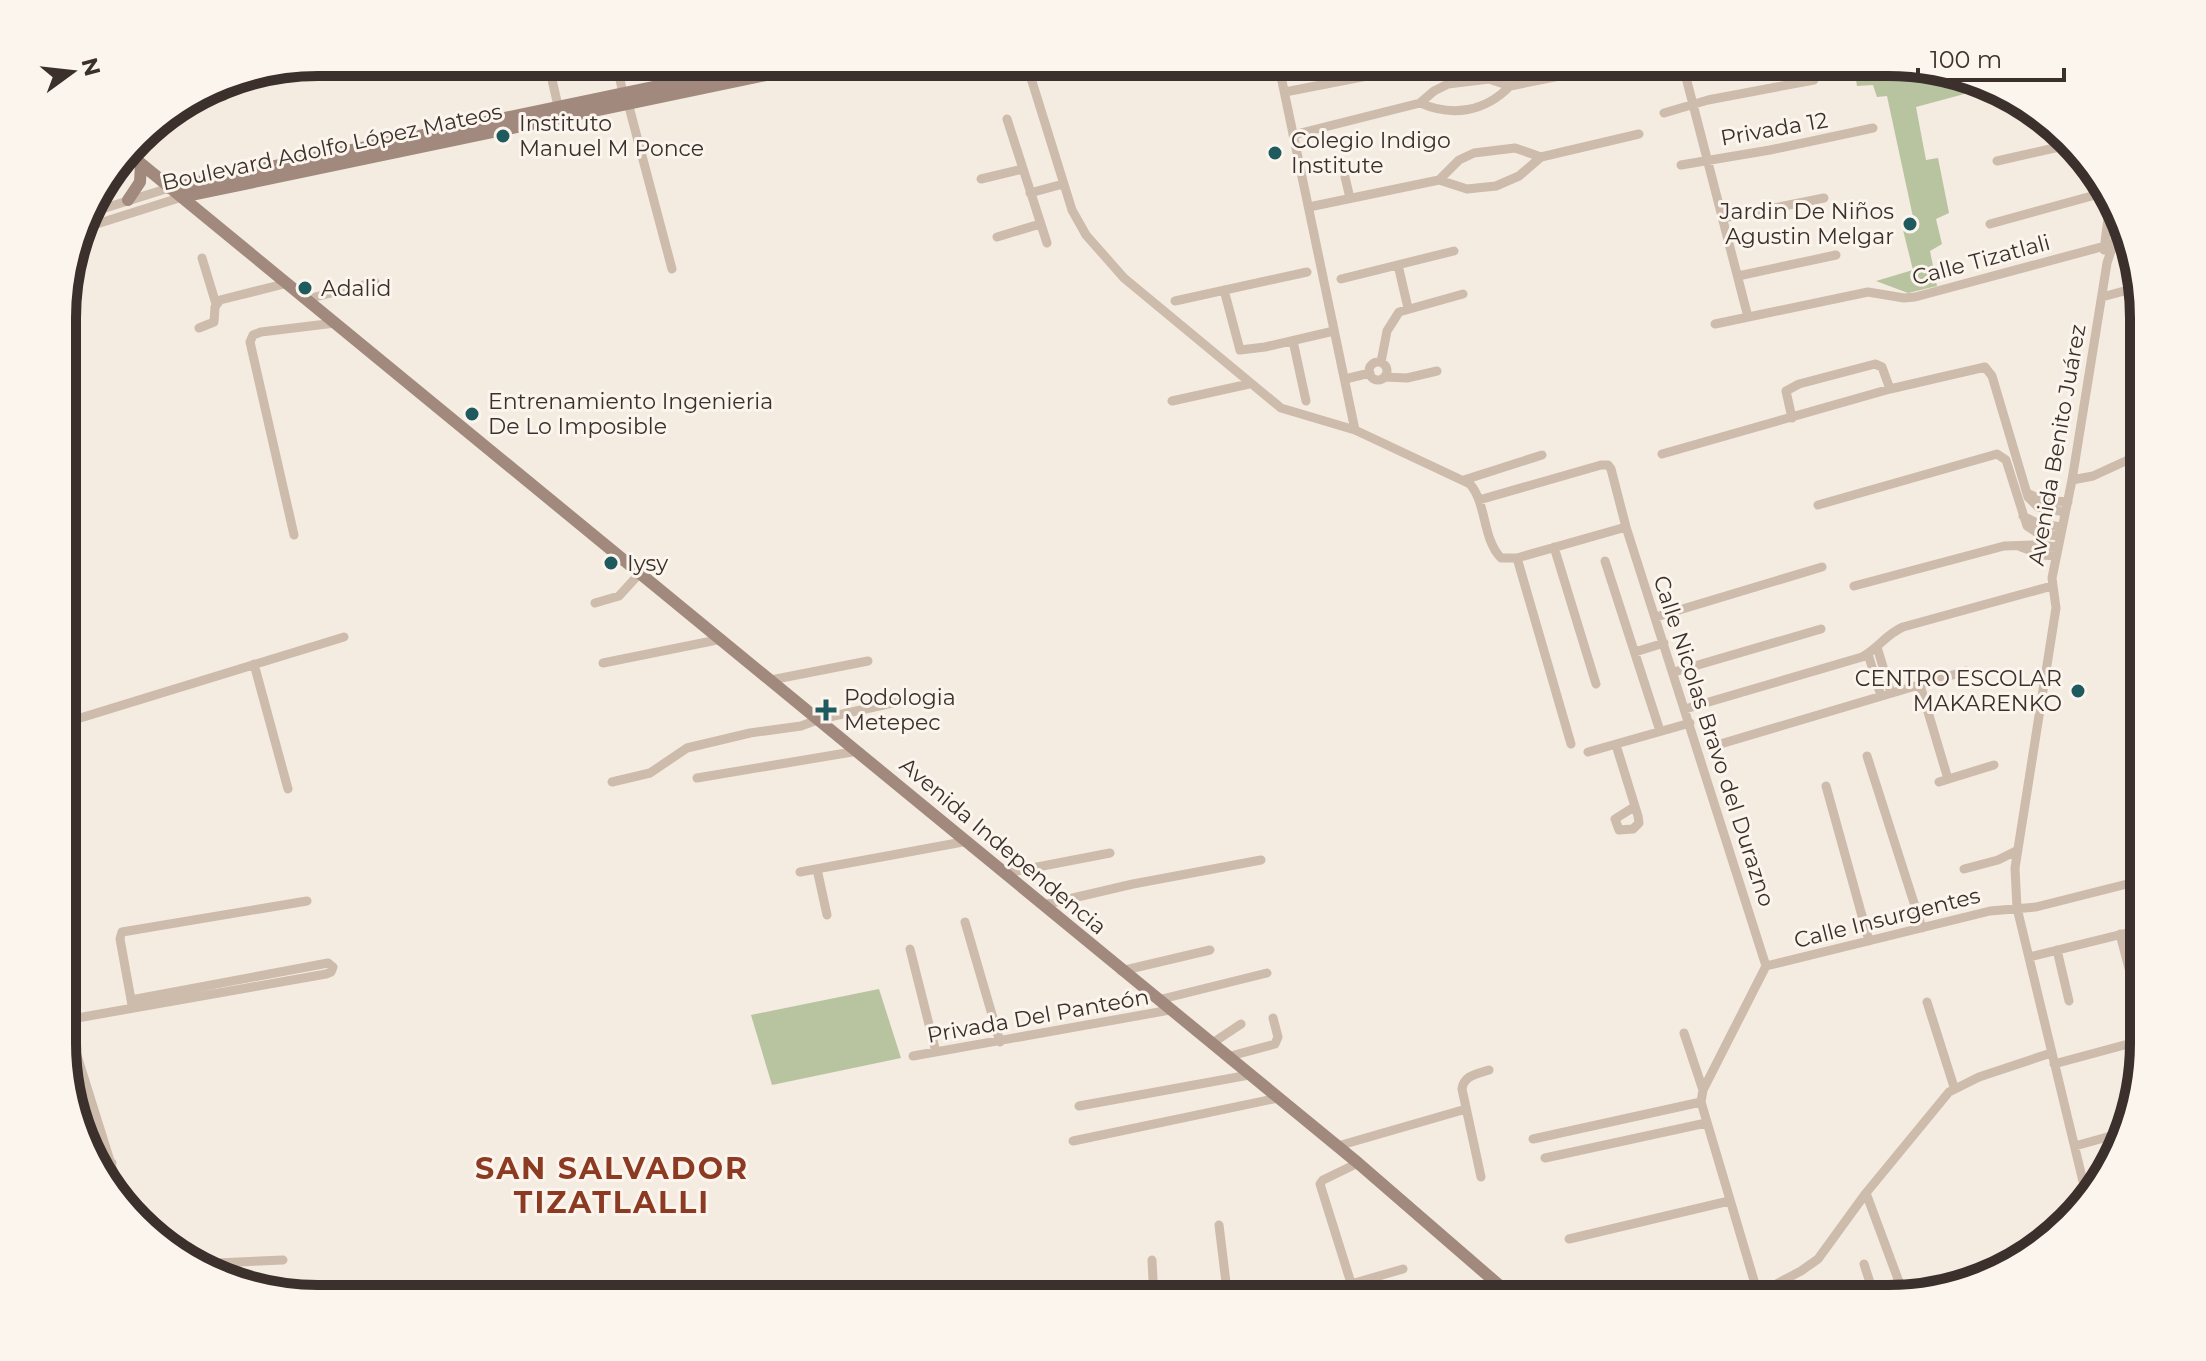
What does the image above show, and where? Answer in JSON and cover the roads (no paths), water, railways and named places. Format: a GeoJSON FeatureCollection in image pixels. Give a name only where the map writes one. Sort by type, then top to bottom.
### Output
{"type":"FeatureCollection","features":[{"type":"Feature","properties":{"kind":"street"},"geometry":{"type":"LineString","coordinates":[[551,76],[558,106]]}},
{"type":"Feature","properties":{"kind":"street"},"geometry":{"type":"LineString","coordinates":[[620,76],[672,269]]}},
{"type":"Feature","properties":{"kind":"street","name":"Boulevard Adolfo López Mateos"},"geometry":{"type":"LineString","coordinates":[[94,225],[182,197],[717,76]]}},
{"type":"Feature","properties":{"kind":"street"},"geometry":{"type":"LineString","coordinates":[[1030,76],[1072,210],[1086,235],[1124,278],[1249,384],[1291,413],[1355,430],[1464,480],[1474,488],[1493,548],[1501,558],[1517,558],[1626,527]]}},
{"type":"Feature","properties":{"kind":"street"},"geometry":{"type":"LineString","coordinates":[[1281,76],[1355,430]]}},
{"type":"Feature","properties":{"kind":"street"},"geometry":{"type":"LineString","coordinates":[[1285,92],[1367,76]]}},
{"type":"Feature","properties":{"kind":"street"},"geometry":{"type":"LineString","coordinates":[[1420,103],[1437,111],[1473,108],[1488,103],[1510,86],[1560,76]]}},
{"type":"Feature","properties":{"kind":"street"},"geometry":{"type":"LineString","coordinates":[[1686,76],[1748,317]]}},
{"type":"Feature","properties":{"kind":"street"},"geometry":{"type":"LineString","coordinates":[[1293,135],[1420,103],[1448,84],[1489,79],[1510,86]]}},
{"type":"Feature","properties":{"kind":"street"},"geometry":{"type":"LineString","coordinates":[[1664,113],[1693,104],[1814,80]]}},
{"type":"Feature","properties":{"kind":"street","name":"Boulevard Adolfo López Mateos"},"geometry":{"type":"LineString","coordinates":[[102,209],[169,188],[558,106],[626,98]]}},
{"type":"Feature","properties":{"kind":"street"},"geometry":{"type":"LineString","coordinates":[[1007,119],[1047,243]]}},
{"type":"Feature","properties":{"kind":"street","name":"Privada 12"},"geometry":{"type":"LineString","coordinates":[[1681,165],[1873,128]]}},
{"type":"Feature","properties":{"kind":"street"},"geometry":{"type":"LineString","coordinates":[[1309,207],[1439,180],[1467,189],[1496,186],[1519,176],[1541,157],[1639,134]]}},
{"type":"Feature","properties":{"kind":"street"},"geometry":{"type":"LineString","coordinates":[[1997,161],[2059,147]]}},
{"type":"Feature","properties":{"kind":"street"},"geometry":{"type":"LineString","coordinates":[[1439,180],[1459,160],[1474,153],[1515,148],[1541,157]]}},
{"type":"Feature","properties":{"kind":"street","name":"Avenida Independencia"},"geometry":{"type":"LineString","coordinates":[[135,159],[1338,1146],[1498,1284]]}},
{"type":"Feature","properties":{"kind":"street"},"geometry":{"type":"LineString","coordinates":[[128,200],[140,182],[141,164]]}},
{"type":"Feature","properties":{"kind":"street"},"geometry":{"type":"LineString","coordinates":[[981,179],[1023,169]]}},
{"type":"Feature","properties":{"kind":"street"},"geometry":{"type":"LineString","coordinates":[[1345,177],[1350,198]]}},
{"type":"Feature","properties":{"kind":"street"},"geometry":{"type":"LineString","coordinates":[[1030,193],[1063,184]]}},
{"type":"Feature","properties":{"kind":"street"},"geometry":{"type":"LineString","coordinates":[[1990,224],[2096,196]]}},
{"type":"Feature","properties":{"kind":"street"},"geometry":{"type":"LineString","coordinates":[[1723,218],[1824,198]]}},
{"type":"Feature","properties":{"kind":"street","name":"Avenida Benito Juárez"},"geometry":{"type":"LineString","coordinates":[[2107,217],[2104,247],[2107,263]]}},
{"type":"Feature","properties":{"kind":"street"},"geometry":{"type":"LineString","coordinates":[[997,237],[1040,224]]}},
{"type":"Feature","properties":{"kind":"street","name":"Avenida Benito Juárez"},"geometry":{"type":"LineString","coordinates":[[2084,1185],[2017,908],[2016,851],[2056,608],[2052,586],[2059,542],[2107,263],[2117,239]]}},
{"type":"Feature","properties":{"kind":"street","name":"Calle Tizatlali"},"geometry":{"type":"LineString","coordinates":[[1715,324],[1868,292],[1915,297],[2116,243]]}},
{"type":"Feature","properties":{"kind":"street"},"geometry":{"type":"LineString","coordinates":[[1341,279],[1454,251]]}},
{"type":"Feature","properties":{"kind":"street"},"geometry":{"type":"LineString","coordinates":[[1738,276],[1836,255]]}},
{"type":"Feature","properties":{"kind":"street"},"geometry":{"type":"LineString","coordinates":[[199,328],[214,322],[216,304],[202,258]]}},
{"type":"Feature","properties":{"kind":"street"},"geometry":{"type":"LineString","coordinates":[[1398,265],[1408,308]]}},
{"type":"Feature","properties":{"kind":"street"},"geometry":{"type":"LineString","coordinates":[[1175,301],[1307,272]]}},
{"type":"Feature","properties":{"kind":"street"},"geometry":{"type":"LineString","coordinates":[[307,299],[375,282]]}},
{"type":"Feature","properties":{"kind":"street"},"geometry":{"type":"LineString","coordinates":[[216,304],[223,299],[288,283]]}},
{"type":"Feature","properties":{"kind":"street"},"geometry":{"type":"LineString","coordinates":[[1224,290],[1240,350],[1334,331]]}},
{"type":"Feature","properties":{"kind":"street"},"geometry":{"type":"LineString","coordinates":[[2102,297],[2127,290]]}},
{"type":"Feature","properties":{"kind":"street"},"geometry":{"type":"LineString","coordinates":[[1381,362],[1387,331],[1394,317],[1408,308],[1463,294]]}},
{"type":"Feature","properties":{"kind":"street"},"geometry":{"type":"LineString","coordinates":[[294,535],[250,342],[253,335],[261,332],[335,323]]}},
{"type":"Feature","properties":{"kind":"street"},"geometry":{"type":"LineString","coordinates":[[1293,341],[1306,401]]}},
{"type":"Feature","properties":{"kind":"street"},"geometry":{"type":"LineString","coordinates":[[1370,373],[1371,365],[1381,362]]}},
{"type":"Feature","properties":{"kind":"street"},"geometry":{"type":"LineString","coordinates":[[1381,362],[1386,368],[1384,377]]}},
{"type":"Feature","properties":{"kind":"street"},"geometry":{"type":"LineString","coordinates":[[1792,418],[1786,391],[1799,384],[1879,364],[1890,389]]}},
{"type":"Feature","properties":{"kind":"street"},"geometry":{"type":"LineString","coordinates":[[1662,454],[1981,366],[1989,369],[2026,492],[2038,507],[2066,507]]}},
{"type":"Feature","properties":{"kind":"street"},"geometry":{"type":"LineString","coordinates":[[1370,373],[1376,379],[1407,378],[1437,371]]}},
{"type":"Feature","properties":{"kind":"street"},"geometry":{"type":"LineString","coordinates":[[1345,379],[1370,373]]}},
{"type":"Feature","properties":{"kind":"street"},"geometry":{"type":"LineString","coordinates":[[1172,401],[1249,384]]}},
{"type":"Feature","properties":{"kind":"street"},"geometry":{"type":"LineString","coordinates":[[1818,505],[1997,454],[2006,460],[2027,526],[2059,542]]}},
{"type":"Feature","properties":{"kind":"street"},"geometry":{"type":"LineString","coordinates":[[1464,480],[1542,455]]}},
{"type":"Feature","properties":{"kind":"street"},"geometry":{"type":"LineString","coordinates":[[2072,480],[2093,476],[2129,459]]}},
{"type":"Feature","properties":{"kind":"street","name":"Calle Nicolas Bravo del Durazno"},"geometry":{"type":"LineString","coordinates":[[1479,500],[1601,465],[1608,465],[1613,473],[1626,527],[1766,966]]}},
{"type":"Feature","properties":{"kind":"street"},"geometry":{"type":"LineString","coordinates":[[1854,586],[1998,547],[2018,545],[2035,552],[2059,542]]}},
{"type":"Feature","properties":{"kind":"street"},"geometry":{"type":"LineString","coordinates":[[1554,547],[1596,684]]}},
{"type":"Feature","properties":{"kind":"street"},"geometry":{"type":"LineString","coordinates":[[1517,558],[1571,744]]}},
{"type":"Feature","properties":{"kind":"street"},"geometry":{"type":"LineString","coordinates":[[1605,561],[1660,731]]}},
{"type":"Feature","properties":{"kind":"street"},"geometry":{"type":"LineString","coordinates":[[1656,617],[1822,567]]}},
{"type":"Feature","properties":{"kind":"street"},"geometry":{"type":"LineString","coordinates":[[595,603],[619,596],[640,573]]}},
{"type":"Feature","properties":{"kind":"street"},"geometry":{"type":"LineString","coordinates":[[1685,709],[1868,654],[1887,636],[1903,627],[2052,586]]}},
{"type":"Feature","properties":{"kind":"street"},"geometry":{"type":"LineString","coordinates":[[1674,672],[1821,629]]}},
{"type":"Feature","properties":{"kind":"street"},"geometry":{"type":"LineString","coordinates":[[76,719],[344,637]]}},
{"type":"Feature","properties":{"kind":"street"},"geometry":{"type":"LineString","coordinates":[[603,663],[722,639]]}},
{"type":"Feature","properties":{"kind":"street"},"geometry":{"type":"LineString","coordinates":[[1635,652],[1664,643]]}},
{"type":"Feature","properties":{"kind":"street"},"geometry":{"type":"LineString","coordinates":[[1877,647],[1886,695]]}},
{"type":"Feature","properties":{"kind":"street"},"geometry":{"type":"LineString","coordinates":[[1868,654],[1886,695]]}},
{"type":"Feature","properties":{"kind":"street"},"geometry":{"type":"LineString","coordinates":[[771,680],[868,661]]}},
{"type":"Feature","properties":{"kind":"street"},"geometry":{"type":"LineString","coordinates":[[254,664],[288,789]]}},
{"type":"Feature","properties":{"kind":"street"},"geometry":{"type":"LineString","coordinates":[[1717,745],[1966,671]]}},
{"type":"Feature","properties":{"kind":"street"},"geometry":{"type":"LineString","coordinates":[[1920,685],[1944,780],[1994,765]]}},
{"type":"Feature","properties":{"kind":"street"},"geometry":{"type":"LineString","coordinates":[[612,782],[650,773],[687,748],[750,733],[801,726],[897,702]]}},
{"type":"Feature","properties":{"kind":"street"},"geometry":{"type":"LineString","coordinates":[[1588,752],[1690,723]]}},
{"type":"Feature","properties":{"kind":"street"},"geometry":{"type":"LineString","coordinates":[[1616,745],[1634,807]]}},
{"type":"Feature","properties":{"kind":"street"},"geometry":{"type":"LineString","coordinates":[[697,778],[858,751]]}},
{"type":"Feature","properties":{"kind":"street"},"geometry":{"type":"LineString","coordinates":[[1867,756],[1922,928]]}},
{"type":"Feature","properties":{"kind":"street"},"geometry":{"type":"LineString","coordinates":[[1826,786],[1869,941]]}},
{"type":"Feature","properties":{"kind":"street"},"geometry":{"type":"LineString","coordinates":[[800,872],[968,841]]}},
{"type":"Feature","properties":{"kind":"street"},"geometry":{"type":"LineString","coordinates":[[1964,869],[1998,860],[2016,851]]}},
{"type":"Feature","properties":{"kind":"street"},"geometry":{"type":"LineString","coordinates":[[1006,873],[1110,853]]}},
{"type":"Feature","properties":{"kind":"street"},"geometry":{"type":"LineString","coordinates":[[1043,905],[1261,860]]}},
{"type":"Feature","properties":{"kind":"street"},"geometry":{"type":"LineString","coordinates":[[817,869],[827,915]]}},
{"type":"Feature","properties":{"kind":"street","name":"Calle Insurgentes"},"geometry":{"type":"LineString","coordinates":[[1766,966],[1990,911],[2055,903],[2129,884]]}},
{"type":"Feature","properties":{"kind":"street"},"geometry":{"type":"LineString","coordinates":[[132,1004],[120,939],[122,932],[307,901]]}},
{"type":"Feature","properties":{"kind":"street"},"geometry":{"type":"LineString","coordinates":[[965,922],[1000,1042]]}},
{"type":"Feature","properties":{"kind":"street"},"geometry":{"type":"LineString","coordinates":[[2029,957],[2129,932]]}},
{"type":"Feature","properties":{"kind":"street"},"geometry":{"type":"LineString","coordinates":[[2120,934],[2129,968]]}},
{"type":"Feature","properties":{"kind":"street"},"geometry":{"type":"LineString","coordinates":[[910,949],[936,1052]]}},
{"type":"Feature","properties":{"kind":"street"},"geometry":{"type":"LineString","coordinates":[[1121,971],[1210,950]]}},
{"type":"Feature","properties":{"kind":"street"},"geometry":{"type":"LineString","coordinates":[[2057,950],[2069,1001]]}},
{"type":"Feature","properties":{"kind":"street"},"geometry":{"type":"LineString","coordinates":[[76,1015],[240,985],[326,974],[333,967],[325,963],[240,985]]}},
{"type":"Feature","properties":{"kind":"street"},"geometry":{"type":"LineString","coordinates":[[1750,1284],[1701,1102],[1703,1090],[1766,966]]}},
{"type":"Feature","properties":{"kind":"street"},"geometry":{"type":"LineString","coordinates":[[1158,1000],[1267,973]]}},
{"type":"Feature","properties":{"kind":"street"},"geometry":{"type":"LineString","coordinates":[[1927,1002],[1954,1087]]}},
{"type":"Feature","properties":{"kind":"street","name":"Privada Del Panteón"},"geometry":{"type":"LineString","coordinates":[[913,1056],[1170,1010]]}},
{"type":"Feature","properties":{"kind":"street"},"geometry":{"type":"LineString","coordinates":[[1227,1057],[1275,1044],[1278,1037],[1273,1018]]}},
{"type":"Feature","properties":{"kind":"street"},"geometry":{"type":"LineString","coordinates":[[1211,1044],[1241,1024]]}},
{"type":"Feature","properties":{"kind":"street"},"geometry":{"type":"LineString","coordinates":[[1684,1033],[1703,1090]]}},
{"type":"Feature","properties":{"kind":"street"},"geometry":{"type":"LineString","coordinates":[[2054,1064],[2129,1044]]}},
{"type":"Feature","properties":{"kind":"street"},"geometry":{"type":"LineString","coordinates":[[77,1053],[116,1176]]}},
{"type":"Feature","properties":{"kind":"street"},"geometry":{"type":"LineString","coordinates":[[1775,1284],[1812,1264],[1930,1112],[1954,1087],[2051,1053]]}},
{"type":"Feature","properties":{"kind":"street"},"geometry":{"type":"LineString","coordinates":[[1481,1177],[1462,1089],[1464,1081],[1471,1076],[1489,1070]]}},
{"type":"Feature","properties":{"kind":"street"},"geometry":{"type":"LineString","coordinates":[[1079,1106],[1249,1075]]}},
{"type":"Feature","properties":{"kind":"street"},"geometry":{"type":"LineString","coordinates":[[1073,1141],[1278,1098]]}},
{"type":"Feature","properties":{"kind":"street"},"geometry":{"type":"LineString","coordinates":[[1533,1139],[1701,1102]]}},
{"type":"Feature","properties":{"kind":"street"},"geometry":{"type":"LineString","coordinates":[[1338,1146],[1466,1109]]}},
{"type":"Feature","properties":{"kind":"street"},"geometry":{"type":"LineString","coordinates":[[1545,1158],[1706,1123]]}},
{"type":"Feature","properties":{"kind":"street"},"geometry":{"type":"LineString","coordinates":[[2075,1146],[2112,1136]]}},
{"type":"Feature","properties":{"kind":"street"},"geometry":{"type":"LineString","coordinates":[[108,1164],[112,1163]]}},
{"type":"Feature","properties":{"kind":"street"},"geometry":{"type":"LineString","coordinates":[[1358,1163],[1320,1184],[1351,1284],[1403,1269]]}},
{"type":"Feature","properties":{"kind":"street"},"geometry":{"type":"LineString","coordinates":[[1866,1193],[1900,1284]]}},
{"type":"Feature","properties":{"kind":"street"},"geometry":{"type":"LineString","coordinates":[[1569,1239],[1729,1201]]}},
{"type":"Feature","properties":{"kind":"street"},"geometry":{"type":"LineString","coordinates":[[1219,1225],[1226,1284]]}},
{"type":"Feature","properties":{"kind":"street"},"geometry":{"type":"LineString","coordinates":[[217,1263],[283,1260]]}},
{"type":"Feature","properties":{"kind":"street"},"geometry":{"type":"LineString","coordinates":[[1152,1260],[1153,1284]]}},
{"type":"Feature","properties":{"kind":"street"},"geometry":{"type":"LineString","coordinates":[[1864,1264],[1870,1284]]}},
{"type":"Feature","properties":{"kind":"place","name":"Instituto Manuel M Ponce"},"geometry":{"type":"Point","coordinates":[503,136]}},
{"type":"Feature","properties":{"kind":"place","name":"Colegio Indigo Institute"},"geometry":{"type":"Point","coordinates":[1275,153]}},
{"type":"Feature","properties":{"kind":"place","name":"Jardin De Niños Agustin Melgar"},"geometry":{"type":"Point","coordinates":[1910,224]}},
{"type":"Feature","properties":{"kind":"place","name":"Adalid"},"geometry":{"type":"Point","coordinates":[305,288]}},
{"type":"Feature","properties":{"kind":"place","name":"Entrenamiento Ingenieria De Lo Imposible"},"geometry":{"type":"Point","coordinates":[472,414]}},
{"type":"Feature","properties":{"kind":"place","name":"Iysy"},"geometry":{"type":"Point","coordinates":[611,563]}},
{"type":"Feature","properties":{"kind":"place","name":"CENTRO ESCOLAR MAKARENKO"},"geometry":{"type":"Point","coordinates":[2078,691]}},
{"type":"Feature","properties":{"kind":"place","name":"Podologia Metepec"},"geometry":{"type":"Point","coordinates":[826,710]}},
{"type":"Feature","properties":{"kind":"district","name":"SAN SALVADOR TIZATLALLI"},"geometry":{"type":"Point","coordinates":[612,1185]}}]}
